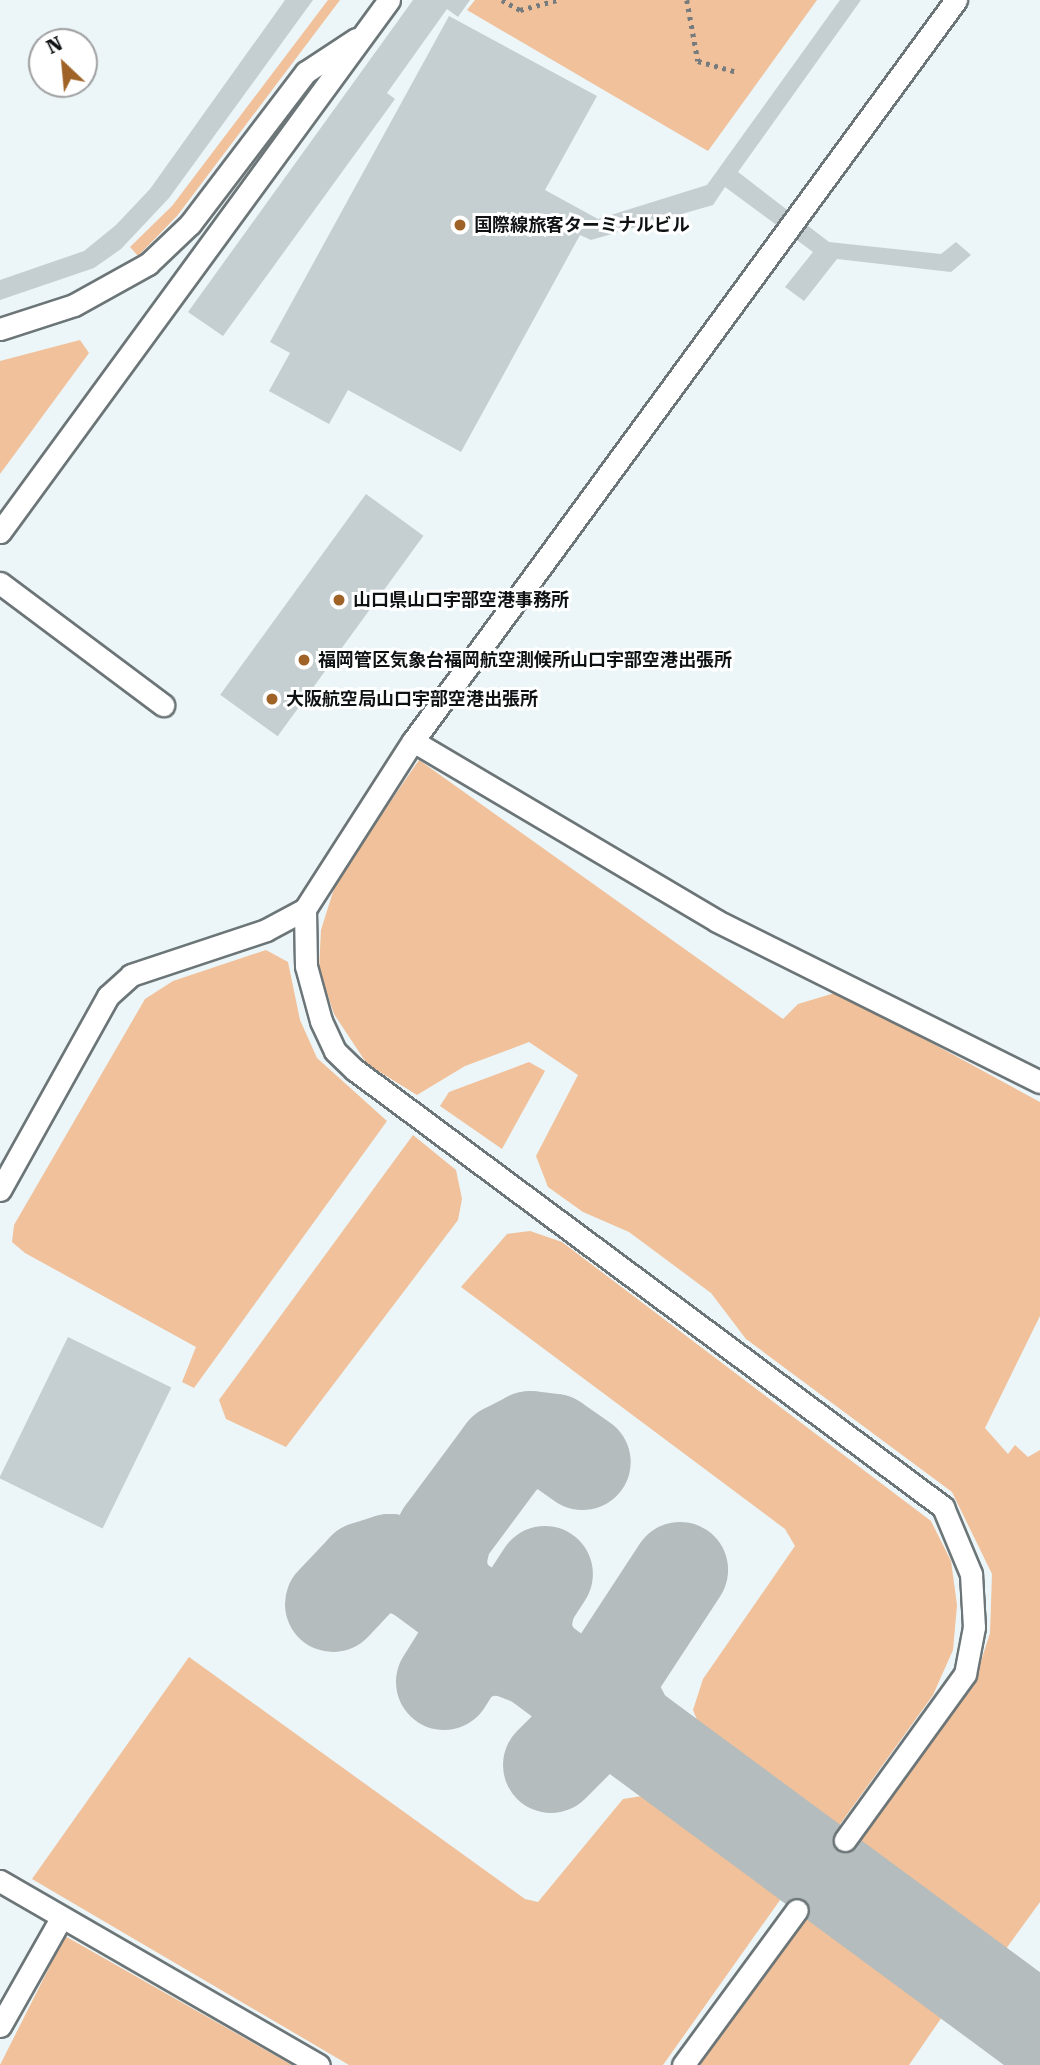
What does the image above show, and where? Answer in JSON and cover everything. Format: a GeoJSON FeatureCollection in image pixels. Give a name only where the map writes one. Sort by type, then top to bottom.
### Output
{"type":"FeatureCollection","features":[{"type":"Feature","properties":{"kind":"lane"},"geometry":{"type":"LineString","coordinates":[[0,532],[389,0]]}},
{"type":"Feature","properties":{"kind":"lane"},"geometry":{"type":"LineString","coordinates":[[0,1190],[108,996],[131,975],[266,930],[305,909],[413,741],[956,0]]}},
{"type":"Feature","properties":{"kind":"lane"},"geometry":{"type":"LineString","coordinates":[[0,329],[74,305],[148,264],[190,224],[306,72],[366,32]]}},
{"type":"Feature","properties":{"kind":"lane"},"geometry":{"type":"LineString","coordinates":[[0,583],[163,705]]}},
{"type":"Feature","properties":{"kind":"lane"},"geometry":{"type":"LineString","coordinates":[[413,741],[716,921],[1040,1082]]}},
{"type":"Feature","properties":{"kind":"lane"},"geometry":{"type":"LineString","coordinates":[[305,909],[306,966],[321,1021],[335,1051],[355,1070],[943,1507],[971,1574],[974,1627],[965,1674],[845,1840]]}},
{"type":"Feature","properties":{"kind":"lane"},"geometry":{"type":"LineString","coordinates":[[0,1881],[319,2065]]}},
{"type":"Feature","properties":{"kind":"lane"},"geometry":{"type":"LineString","coordinates":[[683,2065],[797,1910]]}},
{"type":"Feature","properties":{"kind":"lane"},"geometry":{"type":"LineString","coordinates":[[0,2026],[61,1918]]}},
{"type":"Feature","properties":{"kind":"path"},"geometry":{"type":"LineString","coordinates":[[502,0],[520,10],[557,0]]}},
{"type":"Feature","properties":{"kind":"path"},"geometry":{"type":"LineString","coordinates":[[687,0],[698,61],[737,72]]}},
{"type":"Feature","properties":{"kind":"shaded area"},"geometry":{"type":"Polygon","coordinates":[[[328,0],[340,0],[177,216],[138,256],[130,247],[172,206],[328,0]]]}},
{"type":"Feature","properties":{"kind":"shaded area"},"geometry":{"type":"Polygon","coordinates":[[[475,0],[817,0],[708,151],[467,10],[475,0]]]}},
{"type":"Feature","properties":{"kind":"shaded area"},"geometry":{"type":"Polygon","coordinates":[[[80,340],[89,353],[0,474],[0,361],[80,340]]]}},
{"type":"Feature","properties":{"kind":"shaded area"},"geometry":{"type":"Polygon","coordinates":[[[419,760],[783,1019],[798,1004],[838,992],[1040,1102],[1040,1316],[985,1428],[1008,1454],[1015,1445],[1028,1457],[1040,1450],[1040,1902],[1000,1957],[855,1846],[973,1686],[990,1633],[992,1574],[952,1492],[746,1339],[711,1293],[629,1232],[583,1212],[548,1187],[536,1156],[578,1075],[529,1042],[465,1066],[417,1095],[367,1064],[334,1014],[319,970],[321,930],[337,879],[419,760]]]}},
{"type":"Feature","properties":{"kind":"shaded area"},"geometry":{"type":"Polygon","coordinates":[[[266,950],[288,962],[300,1020],[317,1058],[387,1121],[194,1388],[182,1382],[196,1347],[25,1253],[12,1242],[14,1225],[145,999],[173,981],[266,950]]]}},
{"type":"Feature","properties":{"kind":"shaded area"},"geometry":{"type":"Polygon","coordinates":[[[529,1062],[545,1071],[502,1149],[440,1106],[449,1092],[529,1062]]]}},
{"type":"Feature","properties":{"kind":"shaded area"},"geometry":{"type":"Polygon","coordinates":[[[413,1135],[456,1170],[462,1199],[458,1220],[286,1447],[226,1419],[219,1400],[413,1135]]]}},
{"type":"Feature","properties":{"kind":"shaded area"},"geometry":{"type":"Polygon","coordinates":[[[530,1231],[562,1242],[931,1521],[951,1561],[957,1605],[953,1650],[933,1695],[833,1834],[700,1727],[693,1710],[703,1679],[795,1546],[785,1529],[461,1287],[507,1234],[530,1231]]]}},
{"type":"Feature","properties":{"kind":"shaded area"},"geometry":{"type":"Polygon","coordinates":[[[189,1657],[525,1899],[538,1902],[623,1799],[642,1796],[785,1893],[663,2065],[349,2065],[32,1879],[189,1657]]]}},
{"type":"Feature","properties":{"kind":"shaded area"},"geometry":{"type":"Polygon","coordinates":[[[806,1915],[944,2014],[909,2065],[700,2065],[806,1915]]]}},
{"type":"Feature","properties":{"kind":"shaded area"},"geometry":{"type":"Polygon","coordinates":[[[65,1936],[292,2065],[0,2065],[65,1936]]]}},
{"type":"Feature","properties":{"kind":"building"},"geometry":{"type":"Polygon","coordinates":[[[285,0],[313,0],[169,198],[121,249],[94,268],[0,300],[0,280],[84,251],[116,225],[150,189],[285,0]]]}},
{"type":"Feature","properties":{"kind":"building"},"geometry":{"type":"Polygon","coordinates":[[[413,0],[470,0],[458,17],[447,9],[387,93],[395,99],[223,336],[188,312],[413,0]]]}},
{"type":"Feature","properties":{"kind":"building","name":"国際線旅客ターミナルビル"},"geometry":{"type":"Polygon","coordinates":[[[840,0],[861,0],[738,172],[829,242],[941,254],[956,242],[971,255],[951,272],[837,259],[804,301],[785,287],[813,252],[725,187],[713,205],[591,240],[580,235],[461,452],[348,390],[329,424],[269,391],[290,353],[270,342],[449,16],[597,96],[545,190],[598,219],[707,185],[840,0]]]}},
{"type":"Feature","properties":{"kind":"building"},"geometry":{"type":"Polygon","coordinates":[[[366,494],[423,536],[278,736],[220,695],[366,494]]]}},
{"type":"Feature","properties":{"kind":"building"},"geometry":{"type":"Polygon","coordinates":[[[68,1337],[171,1387],[103,1529],[0,1479],[68,1337]]]}},
{"type":"Feature","properties":{"kind":"taxiway"},"geometry":{"type":"LineString","coordinates":[[444,1591],[438,1561],[444,1534],[505,1452],[530,1439],[554,1442],[583,1462]]}},
{"type":"Feature","properties":{"kind":"taxiway"},"geometry":{"type":"LineString","coordinates":[[333,1604],[365,1570],[390,1562],[417,1572],[1040,2032]]}},
{"type":"Feature","properties":{"kind":"taxiway"},"geometry":{"type":"LineString","coordinates":[[627,1726],[613,1700],[610,1677],[680,1570]]}},
{"type":"Feature","properties":{"kind":"taxiway"},"geometry":{"type":"LineString","coordinates":[[535,1659],[522,1631],[528,1600],[545,1574]]}},
{"type":"Feature","properties":{"kind":"taxiway"},"geometry":{"type":"LineString","coordinates":[[444,1682],[458,1660],[477,1650],[501,1646],[535,1659]]}},
{"type":"Feature","properties":{"kind":"taxiway"},"geometry":{"type":"LineString","coordinates":[[551,1765],[582,1734],[600,1725],[627,1726]]}},
{"type":"Feature","properties":{"kind":"place","name":"国際線旅客ターミナルビル"},"geometry":{"type":"Point","coordinates":[460,225]}},
{"type":"Feature","properties":{"kind":"place","name":"山口県山口宇部空港事務所"},"geometry":{"type":"Point","coordinates":[339,600]}},
{"type":"Feature","properties":{"kind":"place","name":"福岡管区気象台福岡航空測候所山口宇部空港出張所"},"geometry":{"type":"Point","coordinates":[304,660]}},
{"type":"Feature","properties":{"kind":"place","name":"大阪航空局山口宇部空港出張所"},"geometry":{"type":"Point","coordinates":[272,699]}}]}
